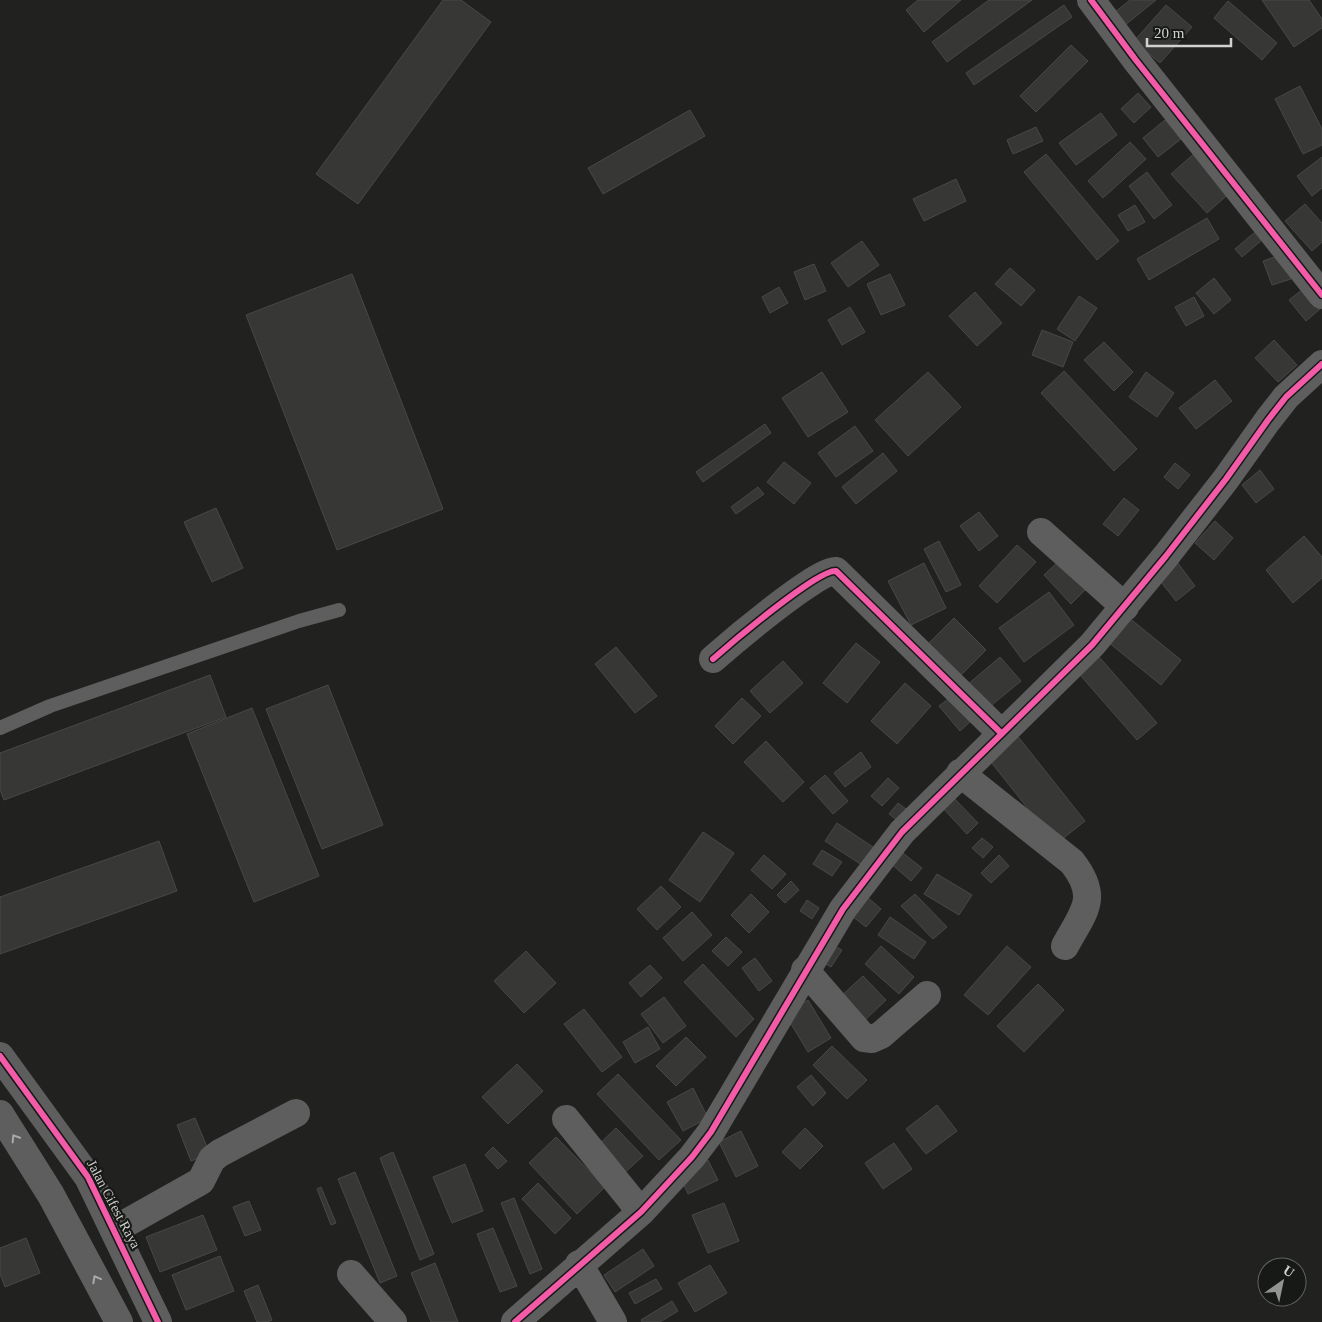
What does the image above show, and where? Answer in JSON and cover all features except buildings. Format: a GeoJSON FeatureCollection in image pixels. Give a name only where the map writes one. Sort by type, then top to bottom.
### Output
{"type":"FeatureCollection","features":[{"type":"Feature","properties":{"kind":"street"},"geometry":{"type":"LineString","coordinates":[[1091,0],[1135,60],[1322,295]]}},
{"type":"Feature","properties":{"kind":"street"},"geometry":{"type":"LineString","coordinates":[[515,1322],[579,1264],[641,1212],[692,1157],[711,1132],[843,908],[902,832],[1092,645],[1125,607],[1226,479],[1286,397],[1322,364]]}},
{"type":"Feature","properties":{"kind":"street"},"geometry":{"type":"LineString","coordinates":[[1041,532],[1125,607]]}},
{"type":"Feature","properties":{"kind":"street"},"geometry":{"type":"LineString","coordinates":[[713,659],[805,586],[828,571],[836,571],[1001,733]]}},
{"type":"Feature","properties":{"kind":"street"},"geometry":{"type":"LineString","coordinates":[[960,773],[1072,862],[1085,879],[1088,897],[1065,946]]}},
{"type":"Feature","properties":{"kind":"street"},"geometry":{"type":"LineString","coordinates":[[806,970],[864,1038],[872,1039],[881,1035],[927,995]]}},
{"type":"Feature","properties":{"kind":"street","name":"Jalan Cifest Raya"},"geometry":{"type":"LineString","coordinates":[[0,1056],[88,1177],[158,1322]]}},
{"type":"Feature","properties":{"kind":"street"},"geometry":{"type":"LineString","coordinates":[[114,1230],[201,1181],[212,1158],[296,1113]]}},
{"type":"Feature","properties":{"kind":"street"},"geometry":{"type":"LineString","coordinates":[[0,1114],[51,1196],[119,1322]]}},
{"type":"Feature","properties":{"kind":"street"},"geometry":{"type":"LineString","coordinates":[[566,1118],[641,1212]]}},
{"type":"Feature","properties":{"kind":"street"},"geometry":{"type":"LineString","coordinates":[[579,1264],[612,1322]]}},
{"type":"Feature","properties":{"kind":"street"},"geometry":{"type":"LineString","coordinates":[[351,1274],[393,1322]]}},
{"type":"Feature","properties":{"kind":"lane"},"geometry":{"type":"LineString","coordinates":[[0,728],[50,706],[299,621],[339,610]]}},
{"type":"Feature","properties":{"kind":"cycle path"},"geometry":{"type":"LineString","coordinates":[[1091,0],[1135,59],[1322,295]]}},
{"type":"Feature","properties":{"kind":"cycle path"},"geometry":{"type":"LineString","coordinates":[[515,1322],[641,1212],[692,1157],[711,1132],[843,909],[902,832],[1092,645],[1166,556],[1226,479],[1286,397],[1322,364]]}},
{"type":"Feature","properties":{"kind":"cycle path"},"geometry":{"type":"LineString","coordinates":[[713,659],[794,594],[826,574],[836,571],[1001,733]]}},
{"type":"Feature","properties":{"kind":"cycle path"},"geometry":{"type":"LineString","coordinates":[[0,1056],[88,1177],[158,1322]]}}]}
